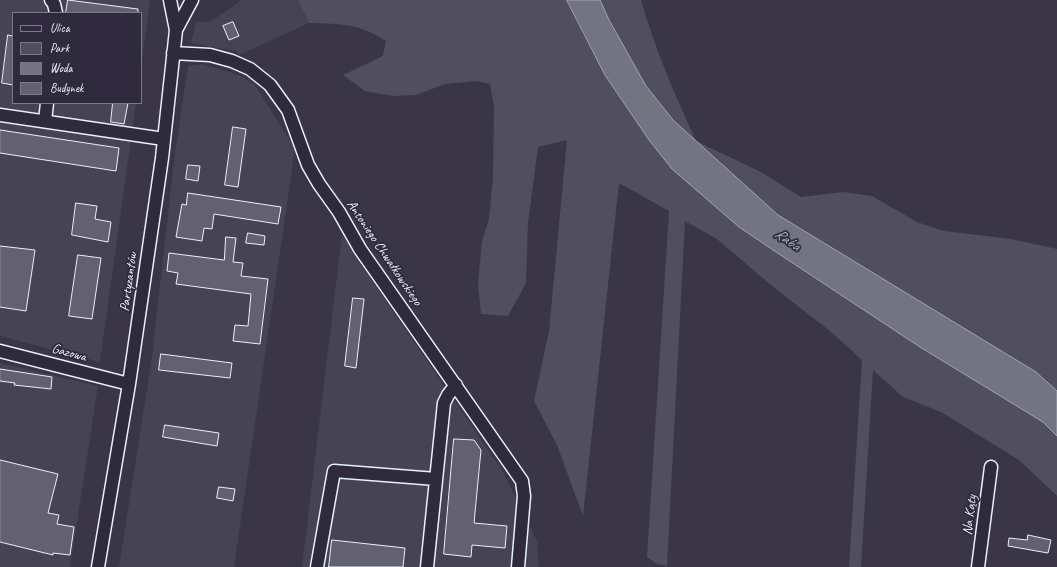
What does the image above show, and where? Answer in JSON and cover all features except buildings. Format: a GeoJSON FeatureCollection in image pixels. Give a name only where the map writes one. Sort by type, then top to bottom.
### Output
{"type":"FeatureCollection","features":[{"type":"Feature","properties":{"kind":"street"},"geometry":{"type":"LineString","coordinates":[[51,0],[54,4],[56,12]]}},
{"type":"Feature","properties":{"kind":"street","name":"Partyzantów"},"geometry":{"type":"LineString","coordinates":[[98,567],[129,384],[164,139],[176,30],[170,0]]}},
{"type":"Feature","properties":{"kind":"street"},"geometry":{"type":"LineString","coordinates":[[176,30],[192,0]]}},
{"type":"Feature","properties":{"kind":"street","name":"Antoniego Chwałkowskiego"},"geometry":{"type":"LineString","coordinates":[[173,53],[210,55],[232,61],[250,69],[270,85],[288,110],[308,165],[319,184],[339,212],[360,249],[522,481],[524,496],[518,567]]}},
{"type":"Feature","properties":{"kind":"street"},"geometry":{"type":"LineString","coordinates":[[45,121],[47,104]]}},
{"type":"Feature","properties":{"kind":"street"},"geometry":{"type":"LineString","coordinates":[[0,115],[164,139]]}},
{"type":"Feature","properties":{"kind":"street","name":"Gazowa"},"geometry":{"type":"LineString","coordinates":[[0,351],[129,384]]}},
{"type":"Feature","properties":{"kind":"street"},"geometry":{"type":"LineString","coordinates":[[427,567],[444,403],[456,385]]}},
{"type":"Feature","properties":{"kind":"street","name":"Na Kąty"},"geometry":{"type":"LineString","coordinates":[[978,567],[991,466]]}},
{"type":"Feature","properties":{"kind":"street"},"geometry":{"type":"LineString","coordinates":[[318,567],[334,471],[436,480]]}},
{"type":"Feature","properties":{"kind":"shaded area"},"geometry":{"type":"Polygon","coordinates":[[[0,0],[150,0],[142,60],[142,12],[12,12],[12,104],[136,104],[100,362],[0,336],[0,0]]]}},
{"type":"Feature","properties":{"kind":"shaded area"},"geometry":{"type":"Polygon","coordinates":[[[242,0],[298,0],[309,23],[239,55],[236,51],[191,43],[196,22],[210,22],[242,0]]]}},
{"type":"Feature","properties":{"kind":"shaded area"},"geometry":{"type":"Polygon","coordinates":[[[203,64],[239,75],[255,85],[295,149],[234,567],[119,567],[151,364],[175,153],[188,66],[203,64]]]}},
{"type":"Feature","properties":{"kind":"shaded area"},"geometry":{"type":"Polygon","coordinates":[[[342,234],[355,256],[502,470],[537,541],[539,567],[302,567],[342,234]]]}},
{"type":"Feature","properties":{"kind":"shaded area"},"geometry":{"type":"Polygon","coordinates":[[[0,363],[98,386],[70,567],[0,567],[0,363]]]}},
{"type":"Feature","properties":{"kind":"green space"},"geometry":{"type":"Polygon","coordinates":[[[298,0],[567,0],[605,75],[649,140],[672,169],[739,227],[920,347],[1043,422],[1057,436],[1057,496],[1019,460],[941,412],[903,397],[873,370],[861,567],[849,567],[862,360],[830,331],[772,286],[717,239],[685,221],[667,566],[657,564],[647,557],[669,211],[619,183],[583,516],[557,445],[534,401],[549,331],[567,140],[538,147],[528,223],[526,283],[508,316],[481,314],[478,284],[482,241],[489,219],[493,177],[494,107],[490,84],[477,81],[445,84],[416,95],[393,96],[365,91],[343,75],[383,56],[386,41],[376,35],[358,28],[340,24],[309,23],[298,0]]]}},
{"type":"Feature","properties":{"kind":"green space"},"geometry":{"type":"Polygon","coordinates":[[[600,0],[641,0],[666,72],[696,141],[673,120],[646,86],[609,20],[600,0]]]}},
{"type":"Feature","properties":{"kind":"green space"},"geometry":{"type":"Polygon","coordinates":[[[696,141],[761,172],[801,197],[843,192],[872,196],[917,222],[944,231],[1011,239],[1057,249],[1057,391],[1036,372],[778,215],[696,141]]]}},
{"type":"Feature","properties":{"kind":"water","name":"Raba"},"geometry":{"type":"Polygon","coordinates":[[[567,0],[600,0],[609,20],[646,86],[673,120],[778,215],[1036,372],[1057,391],[1057,436],[1043,422],[920,347],[739,227],[672,169],[649,140],[605,75],[567,0]]]}}]}
